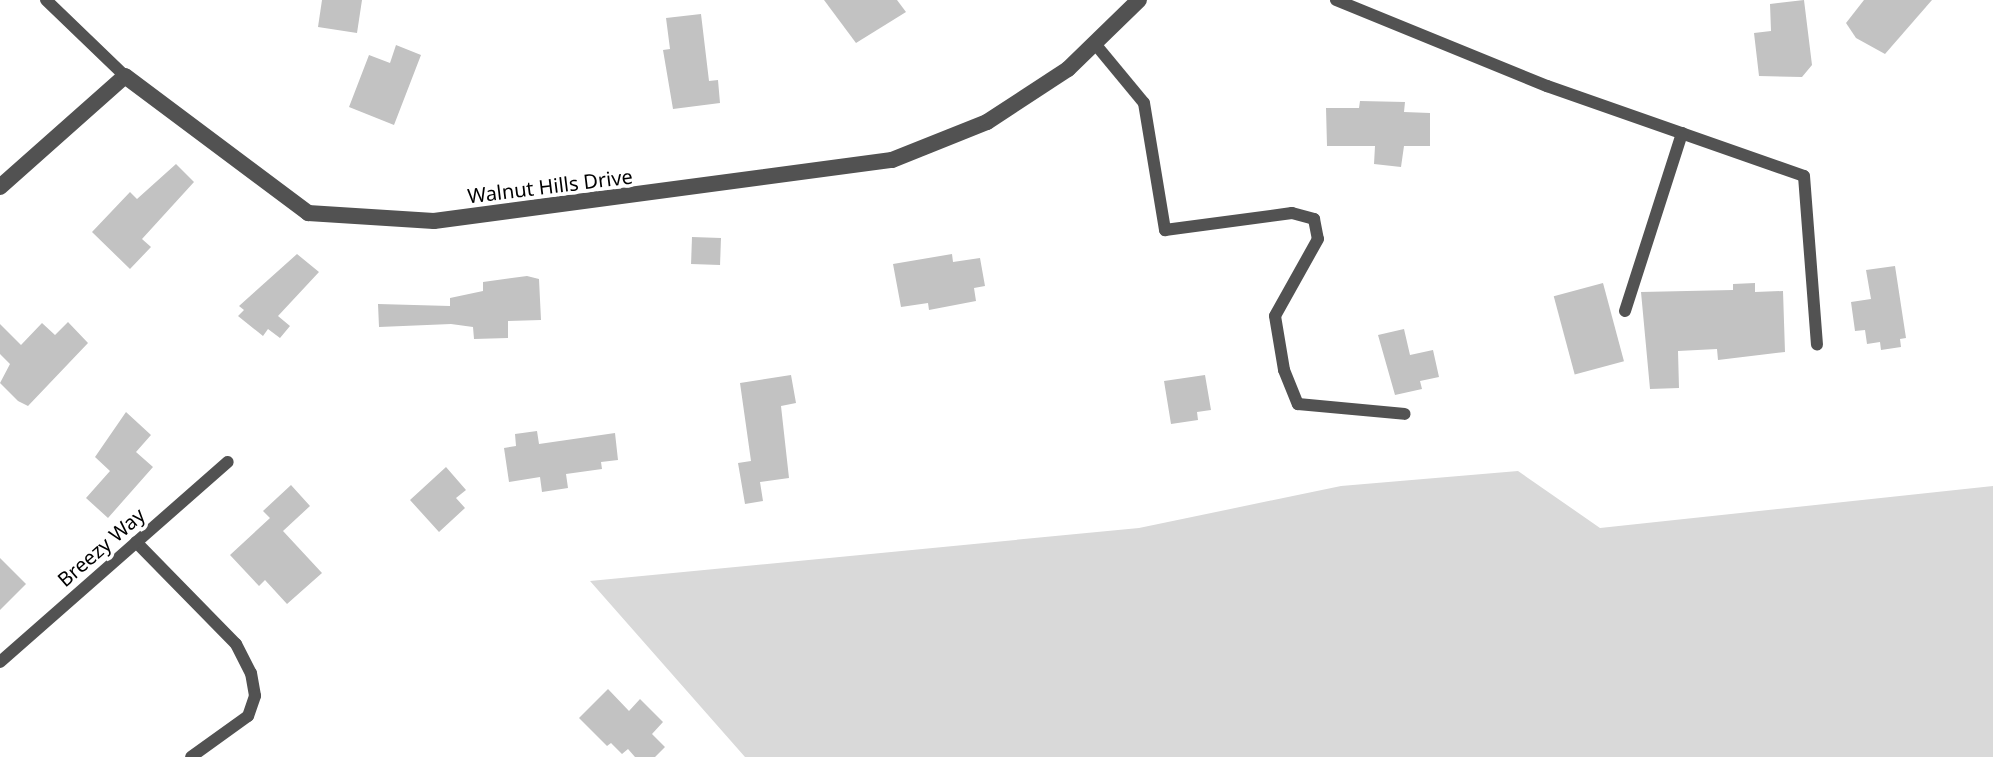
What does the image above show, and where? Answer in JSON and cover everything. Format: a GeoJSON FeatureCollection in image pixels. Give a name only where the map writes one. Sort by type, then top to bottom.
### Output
{"type":"FeatureCollection","features":[{"type":"Feature","properties":{"kind":"street","name":"Walnut Hills Drive"},"geometry":{"type":"LineString","coordinates":[[125,76],[308,213],[434,221],[892,160],[987,122],[1068,69],[1139,0]]}},
{"type":"Feature","properties":{"kind":"street"},"geometry":{"type":"LineString","coordinates":[[0,187],[125,76]]}},
{"type":"Feature","properties":{"kind":"lane"},"geometry":{"type":"LineString","coordinates":[[46,0],[125,76]]}},
{"type":"Feature","properties":{"kind":"lane"},"geometry":{"type":"LineString","coordinates":[[1336,0],[1547,86],[1804,176],[1817,345]]}},
{"type":"Feature","properties":{"kind":"lane"},"geometry":{"type":"LineString","coordinates":[[1096,45],[1144,103],[1165,230],[1292,213],[1314,219],[1318,239],[1275,316],[1284,370],[1298,404],[1405,414]]}},
{"type":"Feature","properties":{"kind":"lane"},"geometry":{"type":"LineString","coordinates":[[1625,311],[1682,133]]}},
{"type":"Feature","properties":{"kind":"lane","name":"Breezy Way"},"geometry":{"type":"LineString","coordinates":[[0,662],[228,462]]}},
{"type":"Feature","properties":{"kind":"lane"},"geometry":{"type":"LineString","coordinates":[[136,542],[236,644],[251,673],[255,696],[248,716],[191,757]]}},
{"type":"Feature","properties":{"kind":"shaded area"},"geometry":{"type":"Polygon","coordinates":[[[1518,471],[1600,528],[1993,486],[1993,757],[745,757],[590,581],[1139,528],[1341,486],[1518,471]]]}},
{"type":"Feature","properties":{"kind":"building"},"geometry":{"type":"Polygon","coordinates":[[[322,0],[362,0],[357,33],[318,27],[322,0]]]}},
{"type":"Feature","properties":{"kind":"building"},"geometry":{"type":"Polygon","coordinates":[[[824,0],[897,0],[906,12],[856,43],[824,0]]]}},
{"type":"Feature","properties":{"kind":"building"},"geometry":{"type":"Polygon","coordinates":[[[1804,0],[1812,65],[1802,77],[1759,76],[1754,33],[1771,31],[1770,4],[1804,0]]]}},
{"type":"Feature","properties":{"kind":"building"},"geometry":{"type":"Polygon","coordinates":[[[1864,0],[1932,0],[1885,54],[1856,38],[1846,23],[1864,0]]]}},
{"type":"Feature","properties":{"kind":"building"},"geometry":{"type":"Polygon","coordinates":[[[701,14],[709,81],[718,80],[720,103],[673,109],[663,50],[670,49],[666,18],[701,14]]]}},
{"type":"Feature","properties":{"kind":"building"},"geometry":{"type":"Polygon","coordinates":[[[396,45],[421,55],[394,125],[349,107],[369,55],[390,63],[396,45]]]}},
{"type":"Feature","properties":{"kind":"building"},"geometry":{"type":"Polygon","coordinates":[[[1360,101],[1405,102],[1404,112],[1430,113],[1430,146],[1404,146],[1401,167],[1374,164],[1375,146],[1327,146],[1326,108],[1359,108],[1360,101]]]}},
{"type":"Feature","properties":{"kind":"building"},"geometry":{"type":"Polygon","coordinates":[[[176,164],[194,182],[142,239],[151,247],[130,269],[92,232],[130,192],[137,199],[176,164]]]}},
{"type":"Feature","properties":{"kind":"building"},"geometry":{"type":"Polygon","coordinates":[[[692,237],[721,238],[720,265],[691,264],[692,237]]]}},
{"type":"Feature","properties":{"kind":"building"},"geometry":{"type":"Polygon","coordinates":[[[297,254],[319,272],[278,316],[290,326],[280,338],[268,329],[263,336],[238,316],[244,310],[239,306],[297,254]]]}},
{"type":"Feature","properties":{"kind":"building"},"geometry":{"type":"Polygon","coordinates":[[[952,254],[953,262],[980,258],[985,286],[974,288],[976,301],[929,310],[928,303],[901,307],[893,264],[952,254]]]}},
{"type":"Feature","properties":{"kind":"building"},"geometry":{"type":"Polygon","coordinates":[[[1895,266],[1906,338],[1900,339],[1901,347],[1881,350],[1880,342],[1867,344],[1865,330],[1855,331],[1851,302],[1871,299],[1866,270],[1895,266]]]}},
{"type":"Feature","properties":{"kind":"building"},"geometry":{"type":"Polygon","coordinates":[[[527,276],[539,279],[541,320],[508,321],[508,338],[474,339],[473,327],[451,324],[379,327],[378,304],[450,306],[450,298],[483,291],[483,282],[527,276]]]}},
{"type":"Feature","properties":{"kind":"building"},"geometry":{"type":"Polygon","coordinates":[[[1603,283],[1624,361],[1575,374],[1554,296],[1603,283]]]}},
{"type":"Feature","properties":{"kind":"building"},"geometry":{"type":"Polygon","coordinates":[[[1755,283],[1755,292],[1783,291],[1785,352],[1718,360],[1717,349],[1678,351],[1679,388],[1650,389],[1641,292],[1733,290],[1733,284],[1755,283]]]}},
{"type":"Feature","properties":{"kind":"building"},"geometry":{"type":"Polygon","coordinates":[[[68,322],[88,343],[28,406],[18,401],[0,383],[10,364],[0,354],[0,324],[21,345],[42,323],[55,335],[68,322]]]}},
{"type":"Feature","properties":{"kind":"building"},"geometry":{"type":"Polygon","coordinates":[[[1404,329],[1410,355],[1433,350],[1439,377],[1420,381],[1422,389],[1395,395],[1378,335],[1404,329]]]}},
{"type":"Feature","properties":{"kind":"building"},"geometry":{"type":"Polygon","coordinates":[[[791,375],[796,403],[781,406],[789,478],[760,482],[763,501],[745,504],[738,463],[751,461],[740,383],[791,375]]]}},
{"type":"Feature","properties":{"kind":"building"},"geometry":{"type":"Polygon","coordinates":[[[1205,375],[1211,410],[1197,412],[1198,420],[1171,424],[1164,381],[1205,375]]]}},
{"type":"Feature","properties":{"kind":"building"},"geometry":{"type":"Polygon","coordinates":[[[126,412],[151,435],[136,452],[153,467],[108,518],[86,498],[110,471],[95,457],[126,412]]]}},
{"type":"Feature","properties":{"kind":"building"},"geometry":{"type":"Polygon","coordinates":[[[537,431],[539,444],[615,433],[618,460],[601,462],[602,469],[566,474],[568,488],[542,492],[540,477],[509,482],[504,448],[516,446],[515,434],[537,431]]]}},
{"type":"Feature","properties":{"kind":"building"},"geometry":{"type":"Polygon","coordinates":[[[446,467],[466,490],[456,498],[465,508],[439,532],[410,500],[446,467]]]}},
{"type":"Feature","properties":{"kind":"building"},"geometry":{"type":"Polygon","coordinates":[[[291,485],[310,506],[283,531],[322,573],[287,604],[265,580],[259,586],[230,555],[270,518],[263,511],[291,485]]]}},
{"type":"Feature","properties":{"kind":"building"},"geometry":{"type":"Polygon","coordinates":[[[0,558],[26,584],[0,610],[0,558]]]}},
{"type":"Feature","properties":{"kind":"building"},"geometry":{"type":"Polygon","coordinates":[[[608,689],[629,711],[640,699],[663,722],[652,734],[665,747],[655,757],[635,757],[628,749],[622,754],[611,743],[607,746],[579,718],[608,689]]]}}]}
